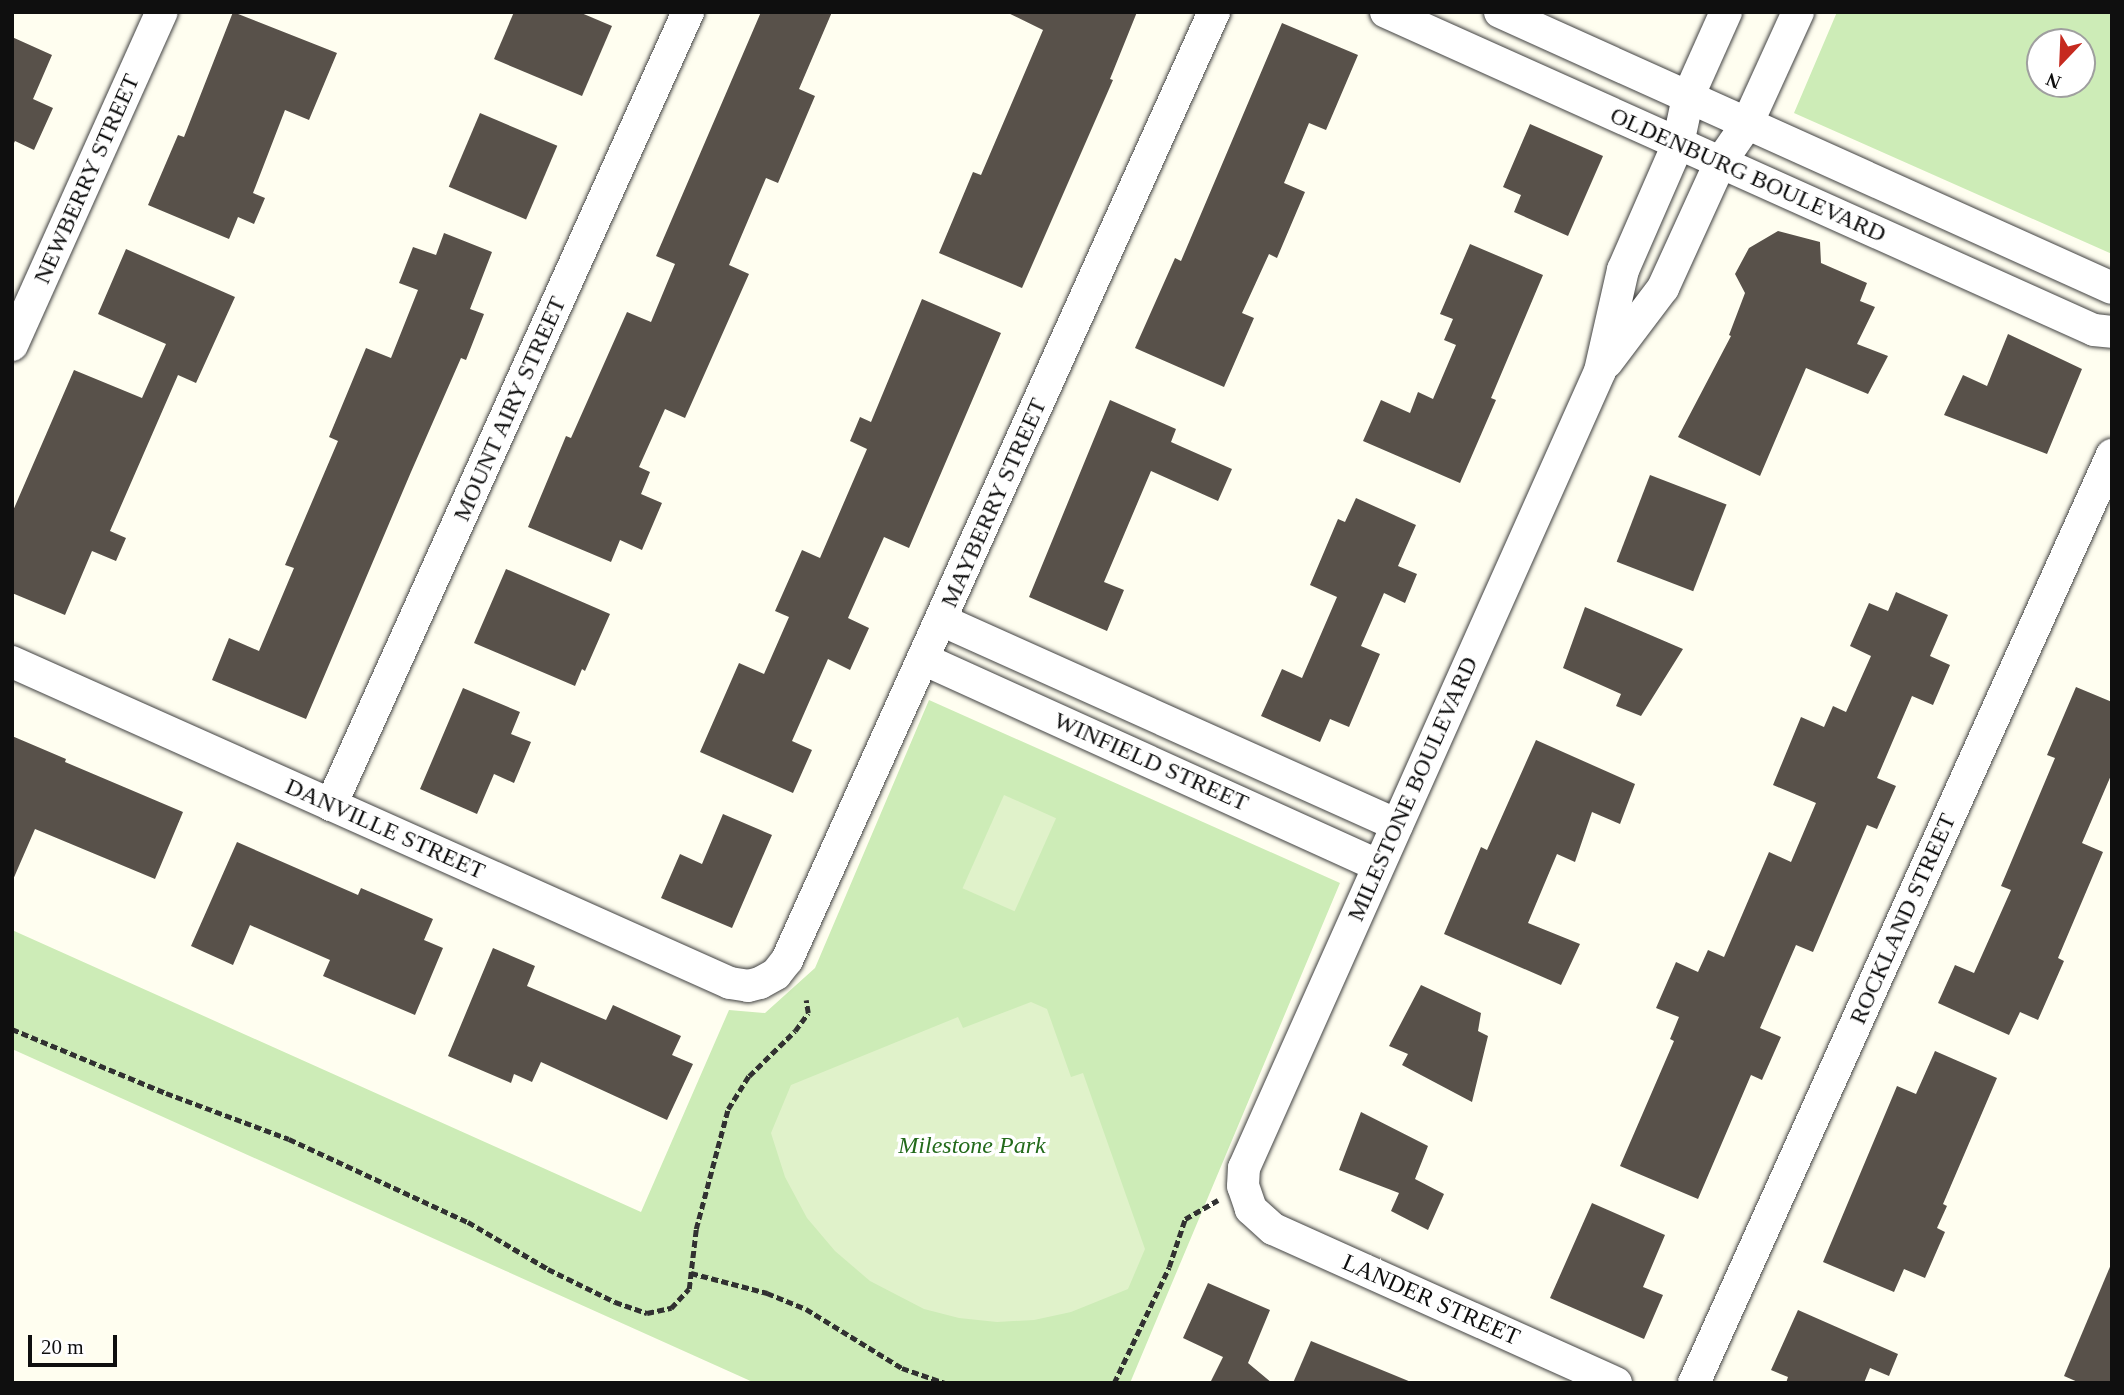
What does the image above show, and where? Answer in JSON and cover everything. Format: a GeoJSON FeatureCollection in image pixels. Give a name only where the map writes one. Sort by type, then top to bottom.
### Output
{"type":"FeatureCollection","features":[{"type":"Feature","properties":{"kind":"street","name":"NEWBERRY STREET"},"geometry":{"type":"LineString","coordinates":[[12,345],[162,12]]}},
{"type":"Feature","properties":{"kind":"street","name":"MOUNT AIRY STREET"},"geometry":{"type":"LineString","coordinates":[[331,805],[688,12]]}},
{"type":"Feature","properties":{"kind":"street","name":"MAYBERRY STREET"},"geometry":{"type":"LineString","coordinates":[[760,983],[776,974],[787,960],[1214,12]]}},
{"type":"Feature","properties":{"kind":"street","name":"OLDENBURG BOULEVARD"},"geometry":{"type":"LineString","coordinates":[[1386,12],[2094,330],[2112,332]]}},
{"type":"Feature","properties":{"kind":"street"},"geometry":{"type":"LineString","coordinates":[[1474,52],[1492,12]]}},
{"type":"Feature","properties":{"kind":"street","name":"OLDENBURG BOULEVARD"},"geometry":{"type":"LineString","coordinates":[[1500,12],[2112,288]]}},
{"type":"Feature","properties":{"kind":"street","name":"MILESTONE BOULEVARD"},"geometry":{"type":"LineString","coordinates":[[1247,1198],[1244,1167],[1600,371],[1623,270],[1678,144],[1688,97],[1726,12]]}},
{"type":"Feature","properties":{"kind":"street","name":"MILESTONE BOULEVARD"},"geometry":{"type":"LineString","coordinates":[[1600,371],[1663,288],[1720,163],[1748,124],[1798,12]]}},
{"type":"Feature","properties":{"kind":"street","name":"ROCKLAND STREET"},"geometry":{"type":"LineString","coordinates":[[1694,1383],[2112,455]]}},
{"type":"Feature","properties":{"kind":"street","name":"WINFIELD STREET"},"geometry":{"type":"LineString","coordinates":[[941,620],[1397,825]]}},
{"type":"Feature","properties":{"kind":"street","name":"WINFIELD STREET"},"geometry":{"type":"LineString","coordinates":[[923,659],[1378,865]]}},
{"type":"Feature","properties":{"kind":"street","name":"DANVILLE STREET"},"geometry":{"type":"LineString","coordinates":[[12,662],[730,984],[748,986],[760,983]]}},
{"type":"Feature","properties":{"kind":"street","name":"LANDER STREET"},"geometry":{"type":"LineString","coordinates":[[1247,1198],[1273,1229],[1616,1383]]}},
{"type":"Feature","properties":{"kind":"path"},"geometry":{"type":"LineString","coordinates":[[12,1029],[166,1093],[289,1139],[468,1222],[548,1269],[615,1302],[647,1313],[671,1308],[688,1289],[696,1229],[728,1109],[749,1076],[795,1031],[808,1013],[806,1000]]}},
{"type":"Feature","properties":{"kind":"path"},"geometry":{"type":"LineString","coordinates":[[1114,1383],[1169,1267],[1185,1219],[1247,1198]]}},
{"type":"Feature","properties":{"kind":"path"},"geometry":{"type":"LineString","coordinates":[[691,1273],[767,1293],[806,1309],[902,1368],[945,1383]]}},
{"type":"Feature","properties":{"kind":"green space"},"geometry":{"type":"Polygon","coordinates":[[[1837,12],[2112,12],[2112,254],[1794,113],[1837,12]]]}},
{"type":"Feature","properties":{"kind":"green space","name":"Milestone Park"},"geometry":{"type":"Polygon","coordinates":[[[929,700],[1340,883],[1130,1383],[755,1383],[12,1049],[12,930],[641,1212],[729,1010],[765,1013],[815,968],[929,700]]]}},
{"type":"Feature","properties":{"kind":"green space"},"geometry":{"type":"Polygon","coordinates":[[[1004,795],[1056,818],[1015,911],[963,888],[1004,795]]]}},
{"type":"Feature","properties":{"kind":"green space"},"geometry":{"type":"Polygon","coordinates":[[[1031,1002],[1047,1009],[1071,1077],[1083,1073],[1145,1249],[1128,1289],[1071,1312],[1034,1320],[997,1322],[959,1318],[924,1309],[870,1281],[835,1251],[807,1218],[785,1177],[771,1133],[791,1085],[958,1017],[963,1028],[1031,1002]]]}},
{"type":"Feature","properties":{"kind":"building"},"geometry":{"type":"Polygon","coordinates":[[[233,12],[337,53],[309,120],[285,110],[253,193],[265,198],[254,224],[238,217],[229,239],[148,205],[178,135],[184,137],[233,12]]]}},
{"type":"Feature","properties":{"kind":"building"},"geometry":{"type":"Polygon","coordinates":[[[514,12],[579,12],[612,26],[582,96],[494,59],[514,12]]]}},
{"type":"Feature","properties":{"kind":"building"},"geometry":{"type":"Polygon","coordinates":[[[761,12],[832,12],[799,89],[815,96],[778,183],[766,178],[729,265],[749,274],[685,418],[665,409],[639,467],[650,472],[641,494],[662,503],[642,550],[620,540],[611,562],[528,527],[566,436],[571,438],[627,312],[651,322],[675,264],[656,256],[761,12]]]}},
{"type":"Feature","properties":{"kind":"building"},"geometry":{"type":"Polygon","coordinates":[[[1006,12],[1137,12],[1110,79],[1113,80],[1022,288],[939,253],[973,172],[981,175],[1043,30],[1006,12]]]}},
{"type":"Feature","properties":{"kind":"building"},"geometry":{"type":"Polygon","coordinates":[[[1282,23],[1358,55],[1326,130],[1309,123],[1284,183],[1305,192],[1277,258],[1269,254],[1242,313],[1254,318],[1224,387],[1135,348],[1175,258],[1181,261],[1282,23]]]}},
{"type":"Feature","properties":{"kind":"building"},"geometry":{"type":"Polygon","coordinates":[[[12,37],[52,55],[33,99],[53,108],[34,150],[15,141],[12,147],[12,37]]]}},
{"type":"Feature","properties":{"kind":"building"},"geometry":{"type":"Polygon","coordinates":[[[480,113],[557,146],[526,219],[449,187],[480,113]]]}},
{"type":"Feature","properties":{"kind":"building"},"geometry":{"type":"Polygon","coordinates":[[[1530,124],[1603,156],[1568,236],[1514,212],[1521,195],[1503,187],[1530,124]]]}},
{"type":"Feature","properties":{"kind":"building"},"geometry":{"type":"Polygon","coordinates":[[[1778,231],[1820,242],[1821,263],[1867,283],[1860,301],[1875,307],[1857,344],[1888,356],[1868,394],[1806,368],[1760,476],[1678,437],[1731,336],[1729,335],[1745,293],[1735,274],[1749,248],[1778,231]]]}},
{"type":"Feature","properties":{"kind":"building"},"geometry":{"type":"Polygon","coordinates":[[[444,233],[492,252],[470,309],[484,314],[466,360],[461,358],[306,719],[212,680],[229,638],[259,651],[294,568],[285,565],[338,441],[329,437],[366,348],[391,358],[418,290],[399,283],[413,247],[436,255],[444,233]]]}},
{"type":"Feature","properties":{"kind":"building"},"geometry":{"type":"Polygon","coordinates":[[[1470,244],[1543,275],[1491,398],[1496,400],[1460,483],[1363,441],[1381,400],[1410,413],[1418,392],[1433,399],[1456,345],[1444,340],[1453,319],[1440,314],[1470,244]]]}},
{"type":"Feature","properties":{"kind":"building"},"geometry":{"type":"Polygon","coordinates":[[[126,249],[235,297],[196,383],[178,375],[110,531],[126,538],[116,561],[92,551],[65,615],[12,593],[12,513],[74,370],[142,398],[166,344],[98,314],[126,249]]]}},
{"type":"Feature","properties":{"kind":"building"},"geometry":{"type":"Polygon","coordinates":[[[922,299],[1001,333],[909,548],[884,537],[848,618],[869,628],[850,670],[828,659],[792,741],[812,750],[793,793],[700,752],[739,663],[764,674],[789,617],[775,611],[802,550],[820,558],[867,449],[850,441],[860,417],[871,422],[922,299]]]}},
{"type":"Feature","properties":{"kind":"building"},"geometry":{"type":"Polygon","coordinates":[[[2008,334],[2082,369],[2047,454],[1944,415],[1963,375],[1987,386],[2008,334]]]}},
{"type":"Feature","properties":{"kind":"building"},"geometry":{"type":"Polygon","coordinates":[[[1110,400],[1176,429],[1171,442],[1232,469],[1218,501],[1151,471],[1104,582],[1124,590],[1107,631],[1029,597],[1110,400]]]}},
{"type":"Feature","properties":{"kind":"building"},"geometry":{"type":"Polygon","coordinates":[[[1650,475],[1727,504],[1693,591],[1617,562],[1650,475]]]}},
{"type":"Feature","properties":{"kind":"building"},"geometry":{"type":"Polygon","coordinates":[[[1356,498],[1416,525],[1398,566],[1417,574],[1405,603],[1384,593],[1361,646],[1380,654],[1349,727],[1330,719],[1320,742],[1261,716],[1282,669],[1302,678],[1337,597],[1310,585],[1338,519],[1345,522],[1356,498]]]}},
{"type":"Feature","properties":{"kind":"building"},"geometry":{"type":"Polygon","coordinates":[[[506,569],[610,614],[585,671],[582,669],[575,686],[474,643],[506,569]]]}},
{"type":"Feature","properties":{"kind":"building"},"geometry":{"type":"Polygon","coordinates":[[[1896,592],[1948,615],[1930,656],[1950,665],[1933,705],[1912,696],[1877,778],[1896,786],[1877,829],[1867,825],[1813,952],[1796,945],[1760,1028],[1781,1037],[1762,1080],[1751,1075],[1698,1199],[1620,1166],[1674,1041],[1670,1039],[1679,1017],[1656,1008],[1676,962],[1698,972],[1708,950],[1724,957],[1769,852],[1791,862],[1816,803],[1773,785],[1801,717],[1824,727],[1833,706],[1846,712],[1871,656],[1850,646],[1869,603],[1888,611],[1896,592]]]}},
{"type":"Feature","properties":{"kind":"building"},"geometry":{"type":"Polygon","coordinates":[[[1585,607],[1683,649],[1641,716],[1616,706],[1621,694],[1563,668],[1585,607]]]}},
{"type":"Feature","properties":{"kind":"building"},"geometry":{"type":"Polygon","coordinates":[[[2076,687],[2112,702],[2112,773],[2082,843],[2103,852],[2058,958],[2064,961],[2038,1020],[2020,1012],[2009,1035],[1938,1003],[1955,965],[1974,973],[2011,890],[2001,886],[2055,758],[2047,755],[2076,687]]]}},
{"type":"Feature","properties":{"kind":"building"},"geometry":{"type":"Polygon","coordinates":[[[463,688],[520,712],[511,734],[531,742],[514,783],[494,774],[477,814],[420,789],[463,688]]]}},
{"type":"Feature","properties":{"kind":"building"},"geometry":{"type":"Polygon","coordinates":[[[12,736],[66,759],[65,762],[183,812],[155,879],[35,829],[12,882],[12,736]]]}},
{"type":"Feature","properties":{"kind":"building"},"geometry":{"type":"Polygon","coordinates":[[[1536,740],[1635,784],[1620,824],[1592,812],[1575,862],[1557,854],[1528,923],[1580,944],[1561,985],[1444,934],[1481,847],[1487,850],[1536,740]]]}},
{"type":"Feature","properties":{"kind":"building"},"geometry":{"type":"Polygon","coordinates":[[[723,814],[772,835],[732,928],[661,898],[680,854],[702,864],[723,814]]]}},
{"type":"Feature","properties":{"kind":"building"},"geometry":{"type":"Polygon","coordinates":[[[237,842],[358,895],[361,888],[433,919],[424,940],[443,948],[415,1015],[323,976],[330,960],[250,925],[233,965],[191,946],[237,842]]]}},
{"type":"Feature","properties":{"kind":"building"},"geometry":{"type":"Polygon","coordinates":[[[493,948],[535,966],[527,986],[606,1020],[613,1005],[681,1036],[672,1055],[693,1064],[667,1120],[541,1062],[532,1082],[514,1074],[511,1083],[448,1056],[493,948]]]}},
{"type":"Feature","properties":{"kind":"building"},"geometry":{"type":"Polygon","coordinates":[[[1421,985],[1481,1013],[1478,1031],[1488,1036],[1472,1102],[1402,1065],[1408,1054],[1389,1046],[1421,985]]]}},
{"type":"Feature","properties":{"kind":"building"},"geometry":{"type":"Polygon","coordinates":[[[1935,1051],[1997,1078],[1943,1204],[1947,1206],[1937,1228],[1945,1232],[1925,1278],[1904,1269],[1894,1292],[1823,1262],[1897,1086],[1916,1094],[1935,1051]]]}},
{"type":"Feature","properties":{"kind":"building"},"geometry":{"type":"Polygon","coordinates":[[[1361,1112],[1428,1146],[1415,1179],[1444,1194],[1428,1230],[1391,1211],[1399,1193],[1339,1170],[1361,1112]]]}},
{"type":"Feature","properties":{"kind":"building"},"geometry":{"type":"Polygon","coordinates":[[[1592,1203],[1665,1235],[1643,1287],[1663,1295],[1644,1339],[1550,1298],[1592,1203]]]}},
{"type":"Feature","properties":{"kind":"building"},"geometry":{"type":"Polygon","coordinates":[[[2112,1262],[2112,1383],[2080,1383],[2064,1376],[2112,1262]]]}},
{"type":"Feature","properties":{"kind":"building"},"geometry":{"type":"Polygon","coordinates":[[[1208,1283],[1270,1310],[1248,1363],[1272,1383],[1210,1383],[1223,1357],[1183,1338],[1208,1283]]]}},
{"type":"Feature","properties":{"kind":"building"},"geometry":{"type":"Polygon","coordinates":[[[1798,1310],[1898,1354],[1889,1376],[1870,1368],[1864,1383],[1786,1383],[1788,1377],[1771,1370],[1798,1310]]]}},
{"type":"Feature","properties":{"kind":"building"},"geometry":{"type":"Polygon","coordinates":[[[1311,1341],[1411,1382],[1411,1383],[1293,1383],[1311,1341]]]}}]}
